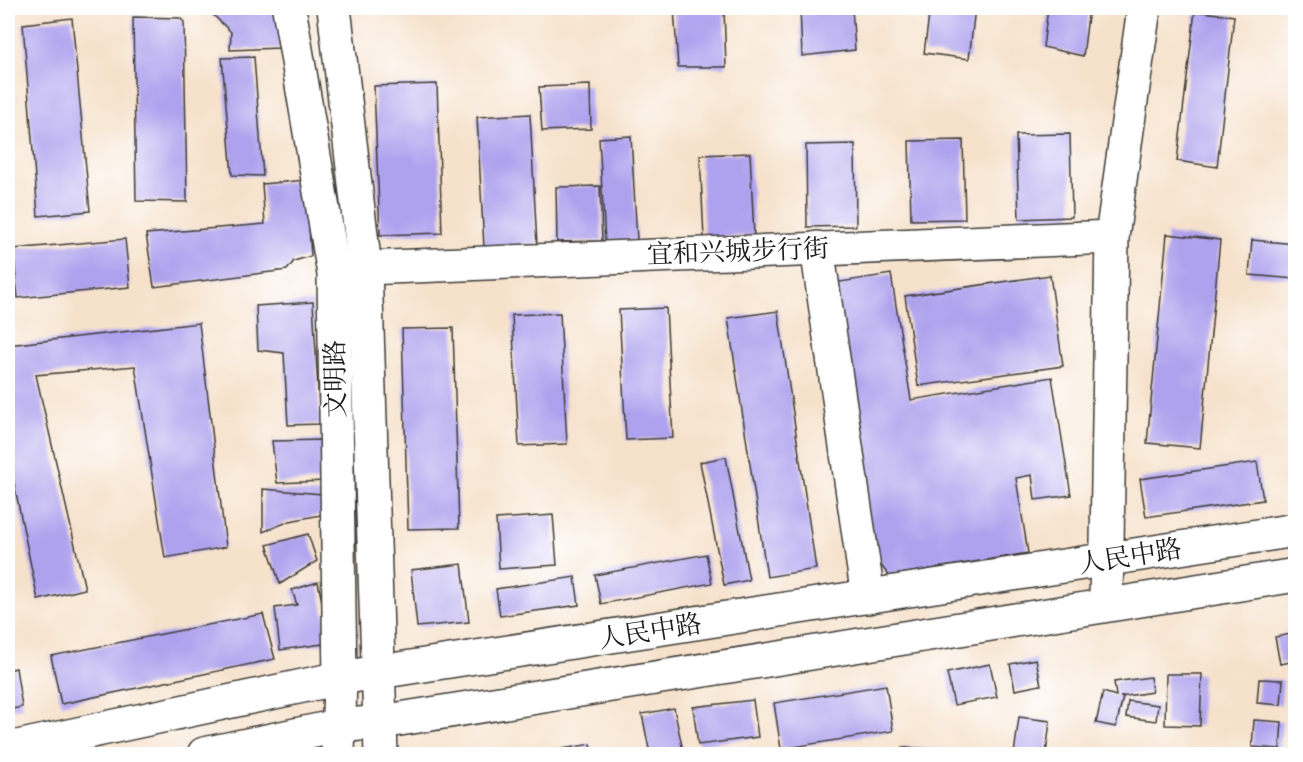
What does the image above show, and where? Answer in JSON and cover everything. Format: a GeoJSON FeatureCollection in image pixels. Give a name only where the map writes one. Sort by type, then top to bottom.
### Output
{"type":"FeatureCollection","features":[{"type":"Feature","properties":{"kind":"main road","name":"文明路"},"geometry":{"type":"LineString","coordinates":[[289,8],[334,274],[340,678],[338,740]]}},
{"type":"Feature","properties":{"kind":"main road","name":"文明路"},"geometry":{"type":"LineString","coordinates":[[334,8],[365,268],[381,754]]}},
{"type":"Feature","properties":{"kind":"main road"},"geometry":{"type":"LineString","coordinates":[[1106,604],[1112,237],[1144,8]]}},
{"type":"Feature","properties":{"kind":"main road","name":"宜和兴城步行街"},"geometry":{"type":"LineString","coordinates":[[365,268],[1112,237]]}},
{"type":"Feature","properties":{"kind":"main road"},"geometry":{"type":"LineString","coordinates":[[817,248],[868,597]]}},
{"type":"Feature","properties":{"kind":"main road","name":"人民中路"},"geometry":{"type":"LineString","coordinates":[[8,749],[340,678],[379,674],[1296,530]]}},
{"type":"Feature","properties":{"kind":"main road","name":"人民中路"},"geometry":{"type":"LineString","coordinates":[[204,754],[338,740],[381,722],[1296,575]]}},
{"type":"Feature","properties":{"kind":"building"},"geometry":{"type":"Polygon","coordinates":[[[180,8],[277,8],[281,48],[230,50],[231,32],[208,10],[180,8]]]}},
{"type":"Feature","properties":{"kind":"building"},"geometry":{"type":"Polygon","coordinates":[[[674,8],[724,8],[726,67],[678,67],[674,8]]]}},
{"type":"Feature","properties":{"kind":"building"},"geometry":{"type":"Polygon","coordinates":[[[800,8],[852,8],[855,50],[802,56],[800,8]]]}},
{"type":"Feature","properties":{"kind":"building"},"geometry":{"type":"Polygon","coordinates":[[[930,8],[975,8],[969,59],[924,53],[930,8]]]}},
{"type":"Feature","properties":{"kind":"building"},"geometry":{"type":"Polygon","coordinates":[[[1048,8],[1089,8],[1083,56],[1043,47],[1048,8]]]}},
{"type":"Feature","properties":{"kind":"building"},"geometry":{"type":"Polygon","coordinates":[[[1195,11],[1234,16],[1217,167],[1177,161],[1195,11]]]}},
{"type":"Feature","properties":{"kind":"building"},"geometry":{"type":"Polygon","coordinates":[[[133,17],[180,18],[184,22],[187,202],[136,201],[133,17]]]}},
{"type":"Feature","properties":{"kind":"building"},"geometry":{"type":"Polygon","coordinates":[[[72,18],[90,211],[38,216],[23,24],[72,18]]]}},
{"type":"Feature","properties":{"kind":"building"},"geometry":{"type":"Polygon","coordinates":[[[254,57],[263,176],[232,175],[222,58],[254,57]]]}},
{"type":"Feature","properties":{"kind":"building"},"geometry":{"type":"Polygon","coordinates":[[[437,84],[442,233],[380,235],[374,86],[437,84]]]}},
{"type":"Feature","properties":{"kind":"building"},"geometry":{"type":"Polygon","coordinates":[[[590,85],[591,129],[542,131],[539,87],[590,85]]]}},
{"type":"Feature","properties":{"kind":"building"},"geometry":{"type":"Polygon","coordinates":[[[530,114],[537,245],[484,248],[477,117],[530,114]]]}},
{"type":"Feature","properties":{"kind":"building"},"geometry":{"type":"Polygon","coordinates":[[[1070,134],[1072,217],[1019,219],[1016,135],[1070,134]]]}},
{"type":"Feature","properties":{"kind":"building"},"geometry":{"type":"Polygon","coordinates":[[[631,136],[637,240],[605,242],[599,138],[631,136]]]}},
{"type":"Feature","properties":{"kind":"building"},"geometry":{"type":"Polygon","coordinates":[[[963,140],[965,219],[911,220],[909,141],[963,140]]]}},
{"type":"Feature","properties":{"kind":"building"},"geometry":{"type":"Polygon","coordinates":[[[855,144],[856,226],[807,227],[806,145],[855,144]]]}},
{"type":"Feature","properties":{"kind":"building"},"geometry":{"type":"Polygon","coordinates":[[[750,153],[754,236],[704,238],[700,155],[750,153]]]}},
{"type":"Feature","properties":{"kind":"building"},"geometry":{"type":"Polygon","coordinates":[[[306,180],[311,256],[294,261],[287,270],[154,287],[146,234],[265,224],[262,184],[306,180]]]}},
{"type":"Feature","properties":{"kind":"building"},"geometry":{"type":"Polygon","coordinates":[[[600,186],[602,241],[557,242],[556,187],[600,186]]]}},
{"type":"Feature","properties":{"kind":"building"},"geometry":{"type":"Polygon","coordinates":[[[1167,234],[1220,240],[1200,448],[1147,443],[1167,234]]]}},
{"type":"Feature","properties":{"kind":"building"},"geometry":{"type":"Polygon","coordinates":[[[125,239],[130,287],[18,298],[13,249],[125,239]]]}},
{"type":"Feature","properties":{"kind":"building"},"geometry":{"type":"Polygon","coordinates":[[[1252,240],[1296,244],[1296,279],[1249,275],[1252,240]]]}},
{"type":"Feature","properties":{"kind":"building"},"geometry":{"type":"Polygon","coordinates":[[[8,269],[13,295],[8,296],[8,269]]]}},
{"type":"Feature","properties":{"kind":"building"},"geometry":{"type":"Polygon","coordinates":[[[891,274],[911,400],[1052,377],[1071,495],[1035,500],[1032,475],[1016,478],[1028,553],[889,576],[871,552],[827,284],[891,274]]]}},
{"type":"Feature","properties":{"kind":"building"},"geometry":{"type":"Polygon","coordinates":[[[1050,275],[1063,366],[918,386],[905,296],[1050,275]]]}},
{"type":"Feature","properties":{"kind":"building"},"geometry":{"type":"Polygon","coordinates":[[[313,302],[320,424],[288,425],[284,353],[258,350],[256,306],[313,302]]]}},
{"type":"Feature","properties":{"kind":"building"},"geometry":{"type":"Polygon","coordinates":[[[666,308],[673,438],[626,440],[619,310],[666,308]]]}},
{"type":"Feature","properties":{"kind":"building"},"geometry":{"type":"Polygon","coordinates":[[[778,311],[816,569],[767,577],[728,318],[778,311]]]}},
{"type":"Feature","properties":{"kind":"building"},"geometry":{"type":"Polygon","coordinates":[[[560,313],[567,444],[519,446],[512,315],[560,313]]]}},
{"type":"Feature","properties":{"kind":"building"},"geometry":{"type":"Polygon","coordinates":[[[199,323],[226,547],[165,558],[135,366],[36,375],[85,589],[38,600],[8,454],[8,345],[199,323]]]}},
{"type":"Feature","properties":{"kind":"building"},"geometry":{"type":"Polygon","coordinates":[[[453,328],[459,528],[408,529],[402,329],[453,328]]]}},
{"type":"Feature","properties":{"kind":"building"},"geometry":{"type":"Polygon","coordinates":[[[324,440],[325,481],[277,483],[272,441],[324,440]]]}},
{"type":"Feature","properties":{"kind":"building"},"geometry":{"type":"Polygon","coordinates":[[[726,457],[749,580],[724,585],[700,462],[726,457]]]}},
{"type":"Feature","properties":{"kind":"building"},"geometry":{"type":"Polygon","coordinates":[[[1257,462],[1263,500],[1146,517],[1140,479],[1257,462]]]}},
{"type":"Feature","properties":{"kind":"building"},"geometry":{"type":"Polygon","coordinates":[[[263,489],[322,494],[326,514],[290,521],[263,532],[263,489]]]}},
{"type":"Feature","properties":{"kind":"building"},"geometry":{"type":"Polygon","coordinates":[[[553,515],[557,565],[499,569],[496,519],[553,515]]]}},
{"type":"Feature","properties":{"kind":"building"},"geometry":{"type":"Polygon","coordinates":[[[308,534],[317,561],[280,584],[267,545],[308,534]]]}},
{"type":"Feature","properties":{"kind":"building"},"geometry":{"type":"Polygon","coordinates":[[[706,554],[712,583],[601,604],[595,575],[706,554]]]}},
{"type":"Feature","properties":{"kind":"building"},"geometry":{"type":"Polygon","coordinates":[[[462,564],[469,622],[417,627],[411,570],[462,564]]]}},
{"type":"Feature","properties":{"kind":"building"},"geometry":{"type":"Polygon","coordinates":[[[575,577],[579,605],[500,616],[496,589],[575,577]]]}},
{"type":"Feature","properties":{"kind":"building"},"geometry":{"type":"Polygon","coordinates":[[[318,582],[330,643],[280,650],[275,608],[297,605],[292,590],[318,582]]]}},
{"type":"Feature","properties":{"kind":"building"},"geometry":{"type":"Polygon","coordinates":[[[263,614],[275,659],[61,704],[51,656],[263,614]]]}},
{"type":"Feature","properties":{"kind":"building"},"geometry":{"type":"Polygon","coordinates":[[[1296,633],[1296,661],[1280,664],[1275,637],[1296,633]]]}},
{"type":"Feature","properties":{"kind":"building"},"geometry":{"type":"Polygon","coordinates":[[[1036,659],[1041,685],[1015,690],[1010,664],[1036,659]]]}},
{"type":"Feature","properties":{"kind":"building"},"geometry":{"type":"Polygon","coordinates":[[[990,664],[997,697],[954,705],[947,673],[990,664]]]}},
{"type":"Feature","properties":{"kind":"building"},"geometry":{"type":"Polygon","coordinates":[[[16,668],[22,707],[8,710],[8,670],[16,668]]]}},
{"type":"Feature","properties":{"kind":"building"},"geometry":{"type":"Polygon","coordinates":[[[1166,674],[1202,674],[1200,726],[1165,725],[1166,674]]]}},
{"type":"Feature","properties":{"kind":"building"},"geometry":{"type":"Polygon","coordinates":[[[1150,677],[1152,692],[1120,697],[1123,697],[1116,727],[1096,723],[1103,692],[1116,696],[1114,682],[1150,677]]]}},
{"type":"Feature","properties":{"kind":"building"},"geometry":{"type":"Polygon","coordinates":[[[1259,679],[1283,680],[1281,705],[1257,703],[1259,679]]]}},
{"type":"Feature","properties":{"kind":"building"},"geometry":{"type":"Polygon","coordinates":[[[886,685],[893,731],[781,749],[774,703],[886,685]]]}},
{"type":"Feature","properties":{"kind":"building"},"geometry":{"type":"Polygon","coordinates":[[[753,700],[758,737],[698,745],[693,707],[753,700]]]}},
{"type":"Feature","properties":{"kind":"building"},"geometry":{"type":"Polygon","coordinates":[[[1128,701],[1158,705],[1156,721],[1126,717],[1128,701]]]}},
{"type":"Feature","properties":{"kind":"building"},"geometry":{"type":"Polygon","coordinates":[[[674,708],[683,751],[650,754],[642,714],[674,708]]]}},
{"type":"Feature","properties":{"kind":"building"},"geometry":{"type":"Polygon","coordinates":[[[1019,717],[1050,721],[1046,754],[1014,754],[1019,717]]]}},
{"type":"Feature","properties":{"kind":"building"},"geometry":{"type":"Polygon","coordinates":[[[1254,720],[1282,722],[1280,749],[1252,747],[1254,720]]]}},
{"type":"Feature","properties":{"kind":"building"},"geometry":{"type":"Polygon","coordinates":[[[591,744],[593,754],[539,754],[539,753],[591,744]]]}},
{"type":"Feature","properties":{"kind":"building"},"geometry":{"type":"Polygon","coordinates":[[[902,747],[991,753],[991,754],[902,754],[902,747]]]}}]}
